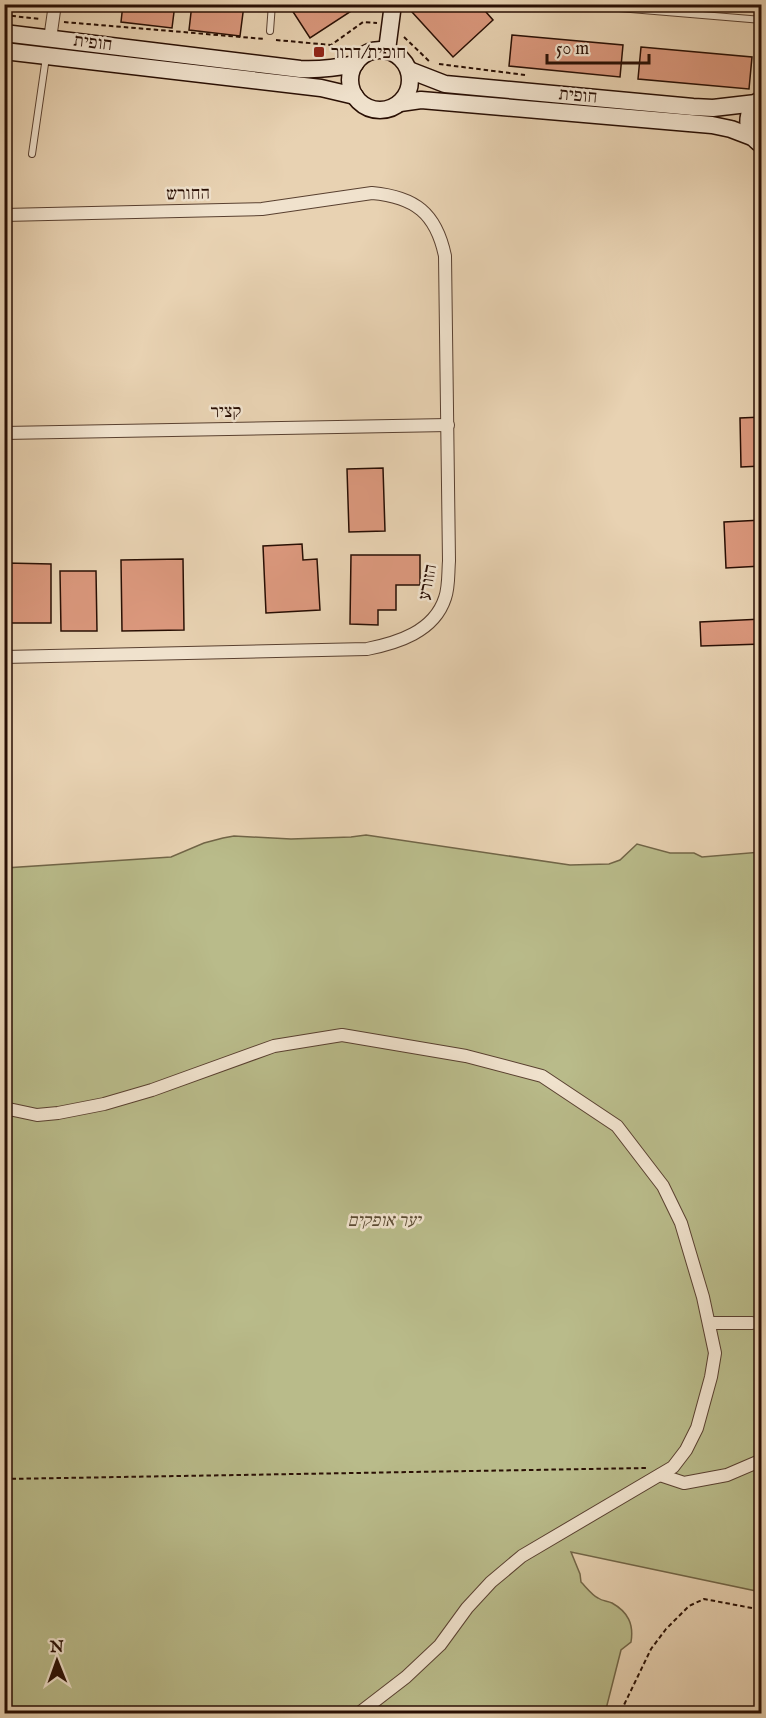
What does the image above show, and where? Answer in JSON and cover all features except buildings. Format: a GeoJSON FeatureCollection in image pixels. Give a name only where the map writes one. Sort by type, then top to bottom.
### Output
{"type":"FeatureCollection","features":[{"type":"Feature","properties":{"kind":"main road"},"geometry":{"type":"LineString","coordinates":[[387,50],[393,4]]}},
{"type":"Feature","properties":{"kind":"main road","name":"חופית"},"geometry":{"type":"LineString","coordinates":[[4,33],[309,69],[335,69],[355,64]]}},
{"type":"Feature","properties":{"kind":"main road"},"geometry":{"type":"LineString","coordinates":[[387,50],[397,54],[404,61],[411,79],[410,88],[400,103],[381,110],[362,104],[355,96],[350,80],[355,64],[366,54],[372,51],[387,50]]}},
{"type":"Feature","properties":{"kind":"main road","name":"חופית"},"geometry":{"type":"LineString","coordinates":[[4,51],[321,88],[355,96]]}},
{"type":"Feature","properties":{"kind":"main road","name":"חופית"},"geometry":{"type":"LineString","coordinates":[[409,70],[445,84],[693,107],[712,108],[759,101]]}},
{"type":"Feature","properties":{"kind":"main road","name":"חופית"},"geometry":{"type":"LineString","coordinates":[[400,103],[421,100],[712,125],[731,129],[757,141]]}},
{"type":"Feature","properties":{"kind":"main road"},"geometry":{"type":"LineString","coordinates":[[757,141],[748,128],[748,119],[750,110],[759,101]]}},
{"type":"Feature","properties":{"kind":"street"},"geometry":{"type":"LineString","coordinates":[[51,39],[55,4]]}},
{"type":"Feature","properties":{"kind":"street","name":"החורש"},"geometry":{"type":"LineString","coordinates":[[4,215],[262,209],[372,193]]}},
{"type":"Feature","properties":{"kind":"street","name":"הזורע"},"geometry":{"type":"LineString","coordinates":[[4,657],[367,650],[408,638],[426,626],[439,612],[446,597],[449,561],[446,255],[434,224],[421,208],[388,194],[372,193]]}},
{"type":"Feature","properties":{"kind":"street","name":"קציר"},"geometry":{"type":"LineString","coordinates":[[4,433],[448,425]]}},
{"type":"Feature","properties":{"kind":"street"},"geometry":{"type":"LineString","coordinates":[[4,1108],[37,1115],[104,1104],[274,1046],[342,1035],[466,1056],[542,1076],[617,1126],[663,1186],[681,1223],[703,1297],[714,1353],[711,1377],[697,1428],[687,1450],[673,1467],[522,1556],[491,1582],[467,1608],[440,1645],[406,1677],[358,1713]]}},
{"type":"Feature","properties":{"kind":"street"},"geometry":{"type":"LineString","coordinates":[[708,1323],[752,1323]]}},
{"type":"Feature","properties":{"kind":"street"},"geometry":{"type":"LineString","coordinates":[[660,1475],[684,1483],[727,1476],[762,1460]]}},
{"type":"Feature","properties":{"kind":"lane"},"geometry":{"type":"LineString","coordinates":[[270,31],[272,4]]}},
{"type":"Feature","properties":{"kind":"lane"},"geometry":{"type":"LineString","coordinates":[[571,4],[762,20]]}},
{"type":"Feature","properties":{"kind":"lane"},"geometry":{"type":"LineString","coordinates":[[32,154],[46,56]]}},
{"type":"Feature","properties":{"kind":"path"},"geometry":{"type":"LineString","coordinates":[[4,1479],[649,1468]]}},
{"type":"Feature","properties":{"kind":"path"},"geometry":{"type":"LineString","coordinates":[[613,1713],[622,1707],[651,1648],[689,1606],[704,1599],[762,1608]]}},
{"type":"Feature","properties":{"kind":"green space","name":"יער אופקים"},"geometry":{"type":"Polygon","coordinates":[[[366,835],[570,865],[609,864],[620,860],[637,844],[670,853],[694,853],[702,857],[761,852],[761,1592],[571,1552],[581,1582],[596,1597],[622,1610],[631,1624],[631,1642],[621,1650],[605,1713],[5,1714],[5,868],[171,857],[204,843],[234,836],[291,839],[366,835]]]}},
{"type":"Feature","properties":{"kind":"place","name":"חופית/דרור"},"geometry":{"type":"Point","coordinates":[319,52]}}]}
